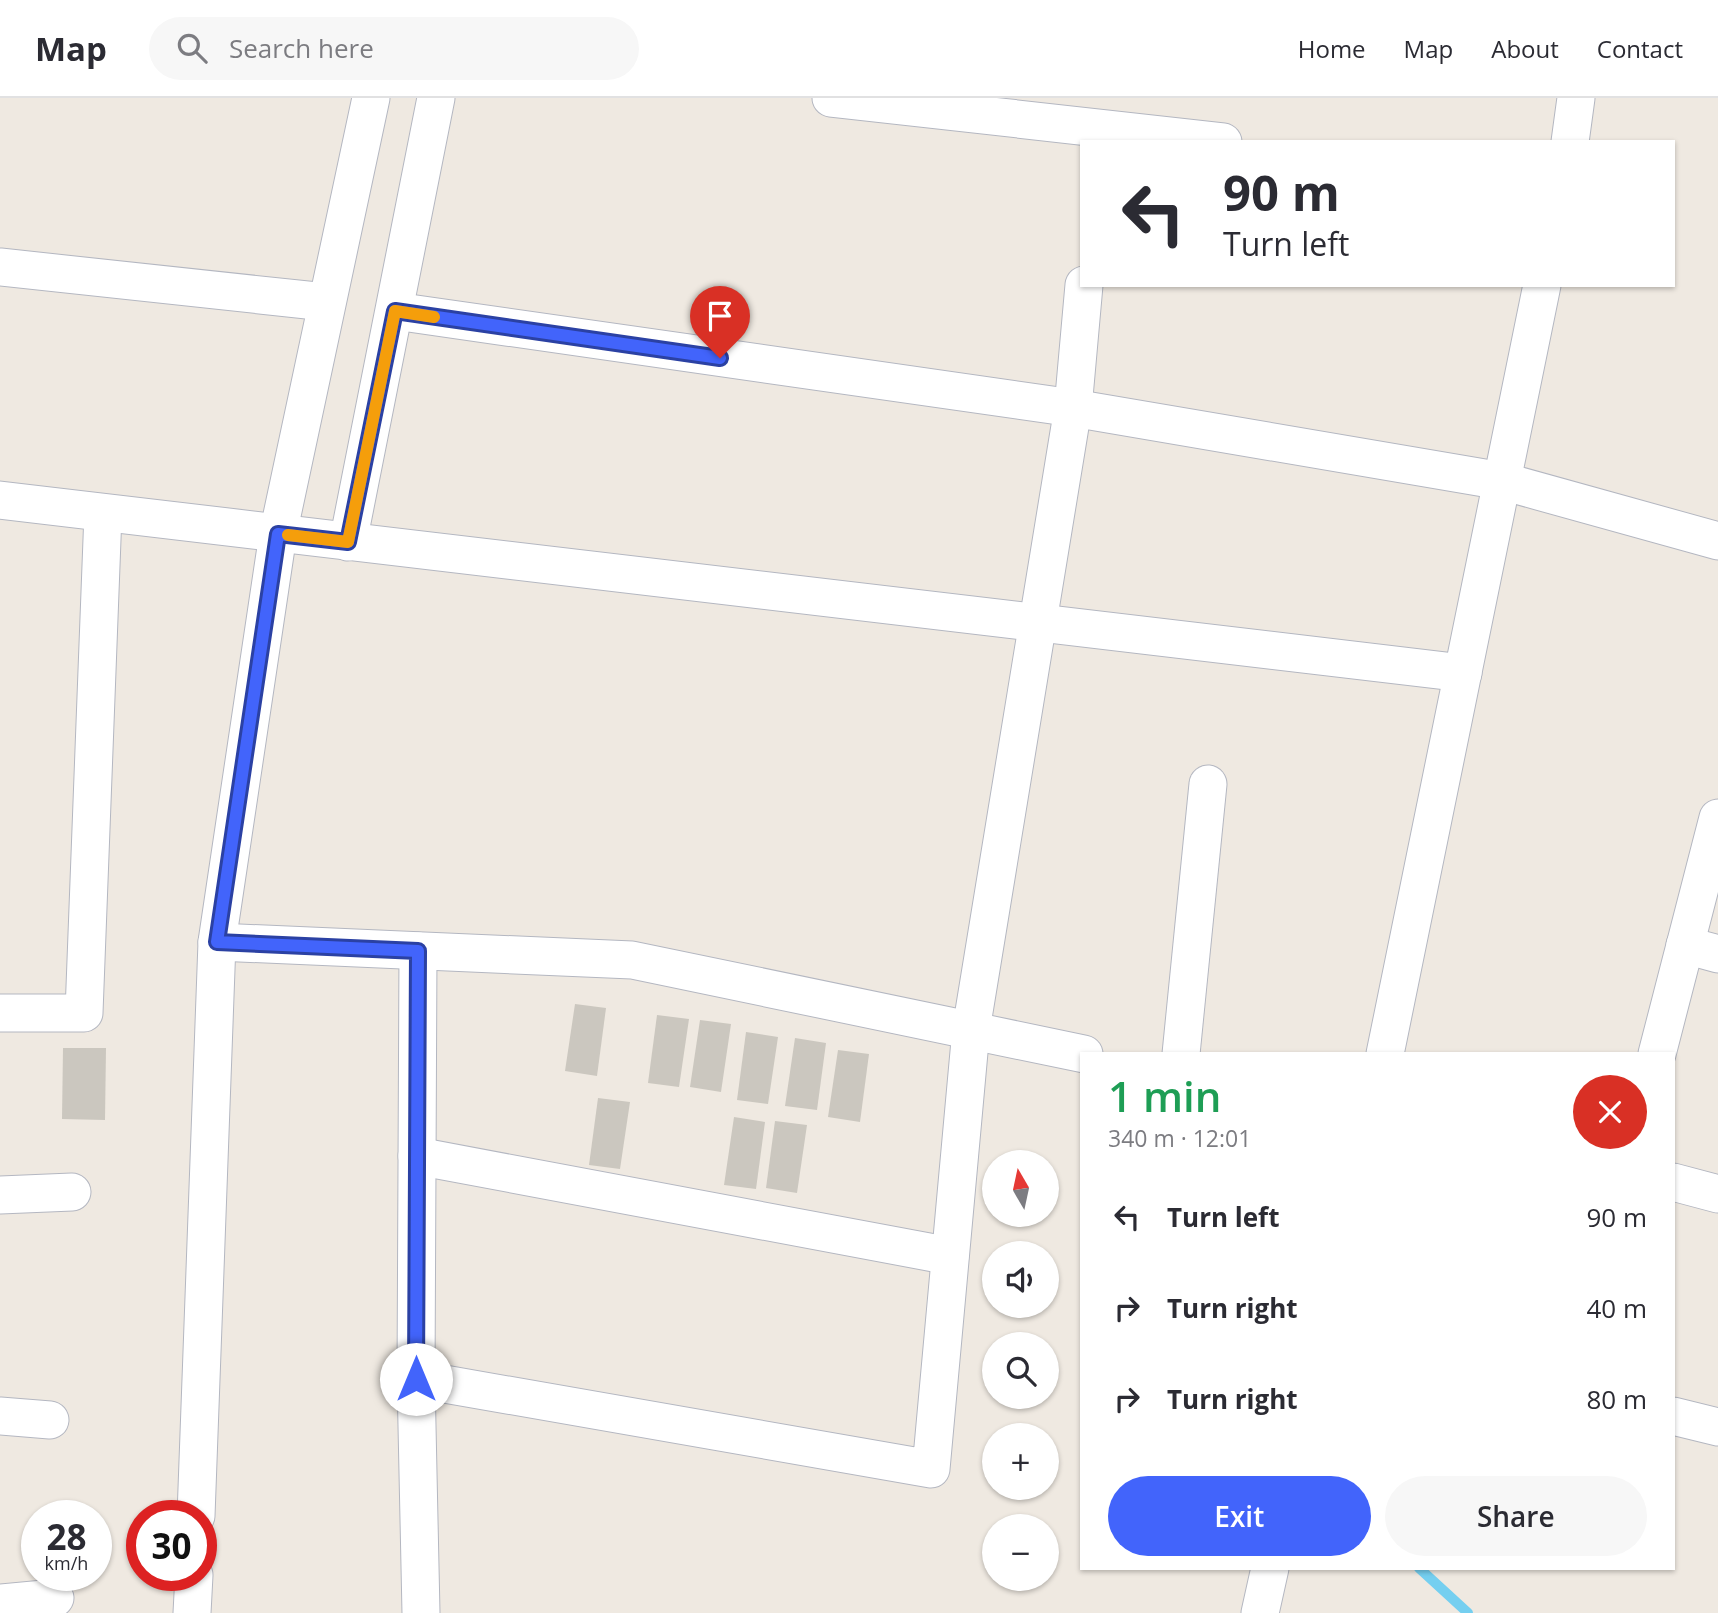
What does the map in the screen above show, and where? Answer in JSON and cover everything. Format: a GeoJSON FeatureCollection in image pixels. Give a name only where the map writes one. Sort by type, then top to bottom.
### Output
{"type":"FeatureCollection","features":[{"type":"Feature","properties":{"kind":"street"},"geometry":{"type":"LineString","coordinates":[[197,1500],[217,942],[284,535],[326,302],[371,98]]}},
{"type":"Feature","properties":{"kind":"street"},"geometry":{"type":"LineString","coordinates":[[342,541],[395,311],[436,98]]}},
{"type":"Feature","properties":{"kind":"street"},"geometry":{"type":"LineString","coordinates":[[831,98],[1099,122],[1211,140]]}},
{"type":"Feature","properties":{"kind":"street"},"geometry":{"type":"LineString","coordinates":[[1570,140],[1576,98]]}},
{"type":"Feature","properties":{"kind":"street"},"geometry":{"type":"LineString","coordinates":[[0,267],[326,302]]}},
{"type":"Feature","properties":{"kind":"street"},"geometry":{"type":"LineString","coordinates":[[416,1379],[931,1469],[971,1030],[1073,408],[1084,287]]}},
{"type":"Feature","properties":{"kind":"street"},"geometry":{"type":"LineString","coordinates":[[1385,1052],[1542,287]]}},
{"type":"Feature","properties":{"kind":"street"},"geometry":{"type":"LineString","coordinates":[[395,311],[1073,408],[1502,481],[1718,541]]}},
{"type":"Feature","properties":{"kind":"street"},"geometry":{"type":"LineString","coordinates":[[0,500],[1463,673]]}},
{"type":"Feature","properties":{"kind":"street"},"geometry":{"type":"LineString","coordinates":[[0,1013],[84,1013],[103,513]]}},
{"type":"Feature","properties":{"kind":"street"},"geometry":{"type":"LineString","coordinates":[[1181,1052],[1208,784]]}},
{"type":"Feature","properties":{"kind":"street"},"geometry":{"type":"LineString","coordinates":[[1658,1052],[1702,950],[1718,818]]}},
{"type":"Feature","properties":{"kind":"street"},"geometry":{"type":"LineString","coordinates":[[217,942],[632,960],[1080,1053]]}},
{"type":"Feature","properties":{"kind":"street"},"geometry":{"type":"LineString","coordinates":[[418,951],[416,1379],[421,1613]]}},
{"type":"Feature","properties":{"kind":"street"},"geometry":{"type":"LineString","coordinates":[[417,1156],[950,1256]]}},
{"type":"Feature","properties":{"kind":"street"},"geometry":{"type":"LineString","coordinates":[[1675,1183],[1718,1194]]}},
{"type":"Feature","properties":{"kind":"street"},"geometry":{"type":"LineString","coordinates":[[0,1195],[72,1192]]}},
{"type":"Feature","properties":{"kind":"street"},"geometry":{"type":"LineString","coordinates":[[0,1416],[50,1420]]}},
{"type":"Feature","properties":{"kind":"street"},"geometry":{"type":"LineString","coordinates":[[1675,1416],[1718,1427]]}},
{"type":"Feature","properties":{"kind":"street"},"geometry":{"type":"LineString","coordinates":[[1260,1613],[1270,1570]]}},
{"type":"Feature","properties":{"kind":"street"},"geometry":{"type":"LineString","coordinates":[[192,1613],[193,1591]]}},
{"type":"Feature","properties":{"kind":"street"},"geometry":{"type":"LineString","coordinates":[[0,1603],[55,1598]]}},
{"type":"Feature","properties":{"kind":"building"},"geometry":{"type":"Polygon","coordinates":[[[575,1004],[606,1008],[597,1076],[565,1071],[575,1004]]]}},
{"type":"Feature","properties":{"kind":"building"},"geometry":{"type":"Polygon","coordinates":[[[657,1015],[689,1019],[679,1087],[648,1083],[657,1015]]]}},
{"type":"Feature","properties":{"kind":"building"},"geometry":{"type":"Polygon","coordinates":[[[700,1020],[731,1024],[721,1092],[690,1087],[700,1020]]]}},
{"type":"Feature","properties":{"kind":"building"},"geometry":{"type":"Polygon","coordinates":[[[746,1032],[778,1037],[768,1104],[737,1100],[746,1032]]]}},
{"type":"Feature","properties":{"kind":"building"},"geometry":{"type":"Polygon","coordinates":[[[795,1038],[826,1043],[817,1110],[785,1106],[795,1038]]]}},
{"type":"Feature","properties":{"kind":"building"},"geometry":{"type":"Polygon","coordinates":[[[63,1048],[106,1048],[105,1120],[62,1119],[63,1048]]]}},
{"type":"Feature","properties":{"kind":"building"},"geometry":{"type":"Polygon","coordinates":[[[838,1050],[869,1054],[860,1122],[828,1117],[838,1050]]]}},
{"type":"Feature","properties":{"kind":"building"},"geometry":{"type":"Polygon","coordinates":[[[598,1098],[630,1102],[620,1169],[589,1165],[598,1098]]]}},
{"type":"Feature","properties":{"kind":"building"},"geometry":{"type":"Polygon","coordinates":[[[734,1117],[765,1122],[756,1189],[724,1185],[734,1117]]]}},
{"type":"Feature","properties":{"kind":"building"},"geometry":{"type":"Polygon","coordinates":[[[775,1121],[807,1125],[797,1193],[766,1188],[775,1121]]]}},
{"type":"Feature","properties":{"kind":"waterway"},"geometry":{"type":"LineString","coordinates":[[1421,1570],[1468,1613]]}},
{"type":"Feature","properties":{"kind":"slow traffic"},"geometry":{"type":"LineString","coordinates":[[288,535],[348,542],[395,311],[434,317]]}},
{"type":"Feature","properties":{"kind":"route"},"geometry":{"type":"LineString","coordinates":[[416,1379],[418,951],[217,942],[278,534],[348,542],[395,311],[720,358]]}}]}
